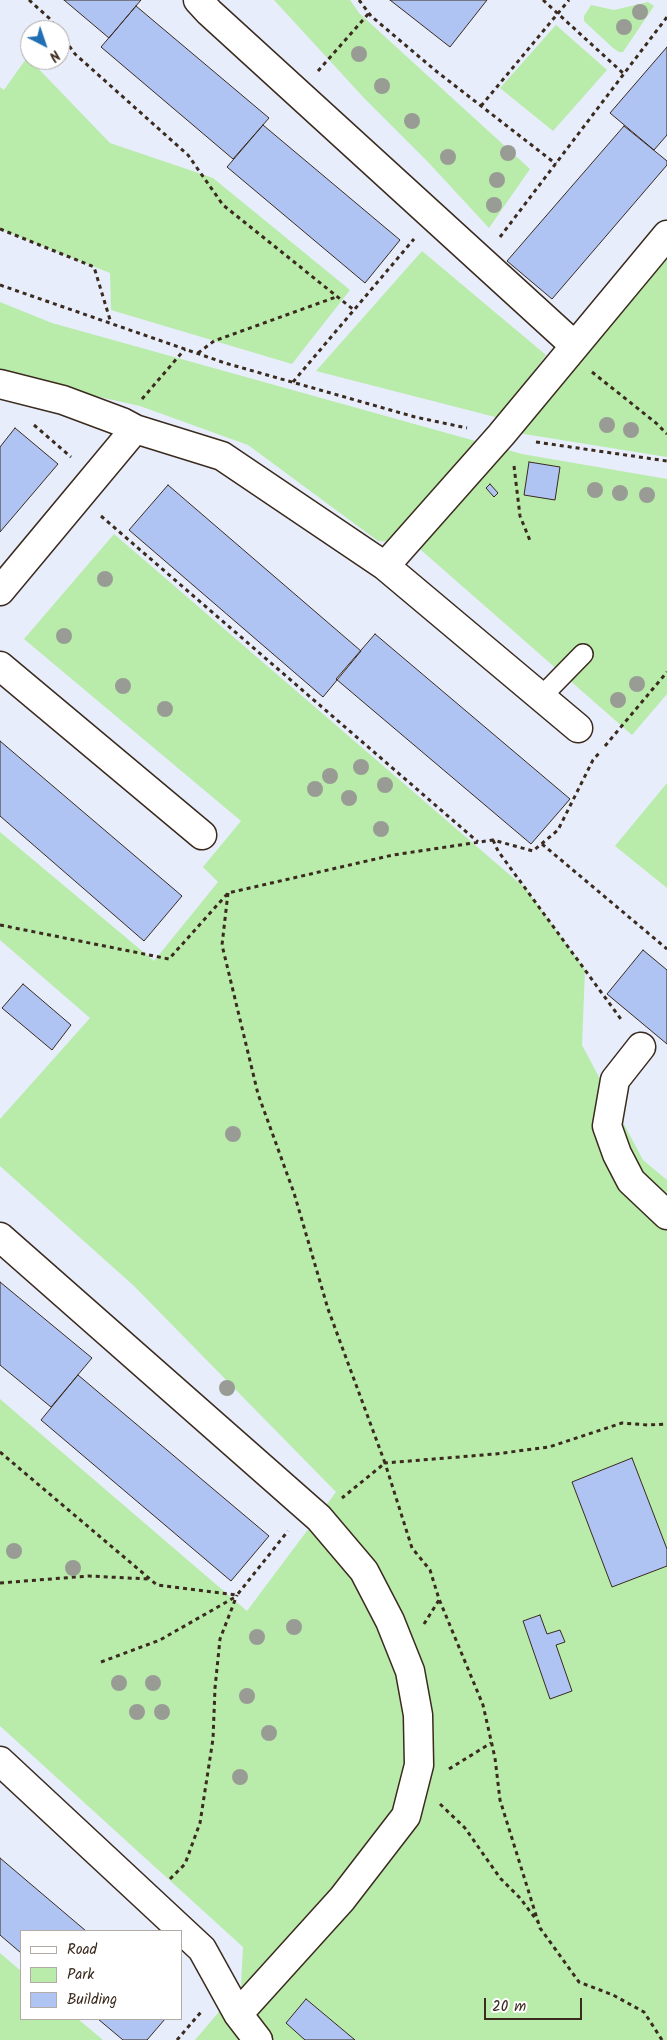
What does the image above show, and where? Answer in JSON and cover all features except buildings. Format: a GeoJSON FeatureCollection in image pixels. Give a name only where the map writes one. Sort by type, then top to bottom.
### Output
{"type":"FeatureCollection","features":[{"type":"Feature","properties":{"kind":"street"},"geometry":{"type":"LineString","coordinates":[[198,0],[482,261],[572,349]]}},
{"type":"Feature","properties":{"kind":"street"},"geometry":{"type":"LineString","coordinates":[[385,566],[501,435],[667,235]]}},
{"type":"Feature","properties":{"kind":"street"},"geometry":{"type":"LineString","coordinates":[[0,384],[63,400],[122,422],[135,429],[222,456],[385,566],[578,728]]}},
{"type":"Feature","properties":{"kind":"street"},"geometry":{"type":"LineString","coordinates":[[0,591],[135,429]]}},
{"type":"Feature","properties":{"kind":"street"},"geometry":{"type":"LineString","coordinates":[[0,666],[202,834]]}},
{"type":"Feature","properties":{"kind":"street"},"geometry":{"type":"LineString","coordinates":[[642,1047],[615,1080],[608,1126],[617,1154],[630,1181],[667,1215]]}},
{"type":"Feature","properties":{"kind":"street"},"geometry":{"type":"LineString","coordinates":[[0,1237],[313,1512],[364,1571],[390,1621],[410,1671],[418,1715],[418,1765],[406,1816],[342,1899],[238,2014]]}},
{"type":"Feature","properties":{"kind":"street"},"geometry":{"type":"LineString","coordinates":[[0,1761],[182,1930]]}},
{"type":"Feature","properties":{"kind":"street"},"geometry":{"type":"LineString","coordinates":[[182,1930],[202,1949],[238,2014],[258,2040]]}},
{"type":"Feature","properties":{"kind":"lane"},"geometry":{"type":"LineString","coordinates":[[542,697],[583,654]]}},
{"type":"Feature","properties":{"kind":"path"},"geometry":{"type":"LineString","coordinates":[[29,0],[50,20]]}},
{"type":"Feature","properties":{"kind":"path"},"geometry":{"type":"LineString","coordinates":[[359,0],[369,13],[436,70],[556,164]]}},
{"type":"Feature","properties":{"kind":"path"},"geometry":{"type":"LineString","coordinates":[[543,0],[624,74]]}},
{"type":"Feature","properties":{"kind":"path"},"geometry":{"type":"LineString","coordinates":[[481,106],[569,0]]}},
{"type":"Feature","properties":{"kind":"path"},"geometry":{"type":"LineString","coordinates":[[298,93],[369,13]]}},
{"type":"Feature","properties":{"kind":"path"},"geometry":{"type":"LineString","coordinates":[[482,261],[667,17]]}},
{"type":"Feature","properties":{"kind":"path"},"geometry":{"type":"LineString","coordinates":[[70,47],[75,54],[188,155],[223,206],[354,310]]}},
{"type":"Feature","properties":{"kind":"path"},"geometry":{"type":"LineString","coordinates":[[294,382],[433,216]]}},
{"type":"Feature","properties":{"kind":"path"},"geometry":{"type":"LineString","coordinates":[[0,229],[94,267],[112,324]]}},
{"type":"Feature","properties":{"kind":"path"},"geometry":{"type":"LineString","coordinates":[[0,285],[198,353],[415,417],[501,435],[667,461]]}},
{"type":"Feature","properties":{"kind":"path"},"geometry":{"type":"LineString","coordinates":[[198,353],[214,341],[336,296]]}},
{"type":"Feature","properties":{"kind":"path"},"geometry":{"type":"LineString","coordinates":[[572,349],[615,391],[667,434]]}},
{"type":"Feature","properties":{"kind":"path"},"geometry":{"type":"LineString","coordinates":[[31,423],[87,487],[479,843]]}},
{"type":"Feature","properties":{"kind":"path"},"geometry":{"type":"LineString","coordinates":[[513,461],[520,516],[531,543]]}},
{"type":"Feature","properties":{"kind":"path"},"geometry":{"type":"LineString","coordinates":[[0,925],[169,959],[228,893],[393,855],[493,840],[533,851],[558,830],[593,760],[667,672]]}},
{"type":"Feature","properties":{"kind":"path"},"geometry":{"type":"LineString","coordinates":[[493,840],[498,851],[642,1047]]}},
{"type":"Feature","properties":{"kind":"path"},"geometry":{"type":"LineString","coordinates":[[542,844],[667,949]]}},
{"type":"Feature","properties":{"kind":"path"},"geometry":{"type":"LineString","coordinates":[[228,893],[222,945],[258,1094],[294,1193],[328,1309],[385,1464],[412,1548],[430,1570],[439,1599],[482,1704],[494,1758],[500,1800],[539,1924]]}},
{"type":"Feature","properties":{"kind":"path"},"geometry":{"type":"LineString","coordinates":[[101,1662],[160,1640],[238,1595],[313,1512],[385,1464],[496,1454],[550,1446],[622,1423],[667,1424]]}},
{"type":"Feature","properties":{"kind":"path"},"geometry":{"type":"LineString","coordinates":[[0,1452],[157,1585],[238,1595]]}},
{"type":"Feature","properties":{"kind":"path"},"geometry":{"type":"LineString","coordinates":[[0,1583],[89,1576],[149,1578]]}},
{"type":"Feature","properties":{"kind":"path"},"geometry":{"type":"LineString","coordinates":[[150,1900],[185,1864],[200,1823],[213,1739],[215,1688],[220,1639],[238,1595]]}},
{"type":"Feature","properties":{"kind":"path"},"geometry":{"type":"LineString","coordinates":[[435,1799],[465,1828],[500,1878],[520,1898],[563,1962],[579,1982],[612,1995],[644,2012],[662,2040]]}},
{"type":"Feature","properties":{"kind":"green space"},"geometry":{"type":"Polygon","coordinates":[[[274,0],[350,0],[359,13],[530,169],[489,228],[428,162],[364,98],[274,0]]]}},
{"type":"Feature","properties":{"kind":"green space"},"geometry":{"type":"Polygon","coordinates":[[[648,2],[654,6],[623,52],[613,48],[584,21],[584,16],[591,5],[614,10],[648,2]]]}},
{"type":"Feature","properties":{"kind":"green space"},"geometry":{"type":"Polygon","coordinates":[[[556,25],[607,70],[553,131],[500,88],[556,25]]]}},
{"type":"Feature","properties":{"kind":"green space"},"geometry":{"type":"Polygon","coordinates":[[[20,67],[20,70],[40,70],[110,143],[213,178],[350,290],[292,364],[111,310],[110,273],[0,229],[0,87],[4,90],[20,67]]]}},
{"type":"Feature","properties":{"kind":"green space"},"geometry":{"type":"Polygon","coordinates":[[[422,251],[546,355],[499,418],[316,371],[422,251]]]}},
{"type":"Feature","properties":{"kind":"green space"},"geometry":{"type":"Polygon","coordinates":[[[667,258],[667,457],[518,433],[569,373],[667,258]]]}},
{"type":"Feature","properties":{"kind":"green space"},"geometry":{"type":"Polygon","coordinates":[[[0,302],[52,323],[522,454],[667,479],[667,694],[632,735],[413,543],[378,541],[248,445],[140,406],[0,375],[0,302]]]}},
{"type":"Feature","properties":{"kind":"green space"},"geometry":{"type":"Polygon","coordinates":[[[114,534],[525,888],[585,970],[582,1045],[643,1160],[667,1180],[667,2040],[195,2040],[241,1986],[243,1947],[0,1726],[0,1399],[247,1611],[336,1492],[134,1286],[0,1166],[0,1119],[90,1018],[0,940],[0,832],[154,961],[218,882],[203,867],[241,821],[24,639],[114,534]]]}},
{"type":"Feature","properties":{"kind":"green space"},"geometry":{"type":"Polygon","coordinates":[[[667,783],[667,888],[615,846],[667,783]]]}},
{"type":"Feature","properties":{"kind":"green space"},"geometry":{"type":"Polygon","coordinates":[[[0,1953],[20,1970],[20,2020],[79,2020],[103,2040],[0,2040],[0,1953]]]}}]}
